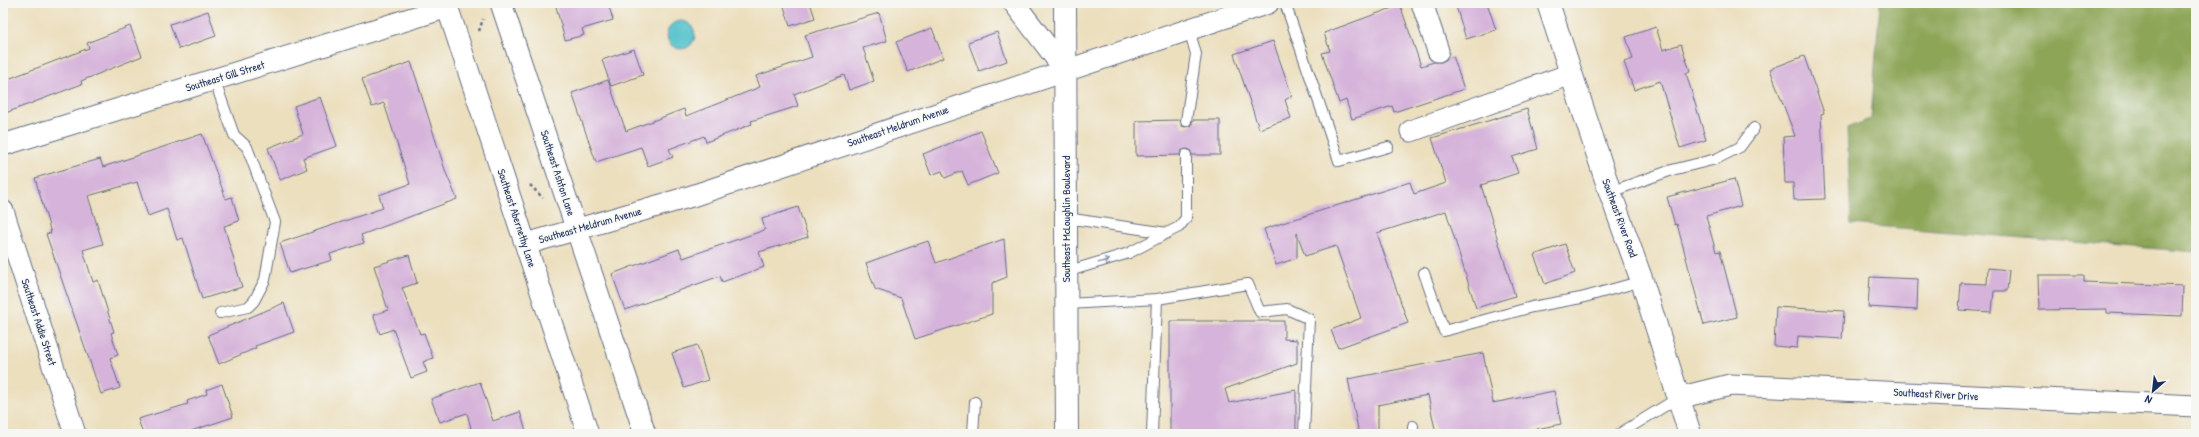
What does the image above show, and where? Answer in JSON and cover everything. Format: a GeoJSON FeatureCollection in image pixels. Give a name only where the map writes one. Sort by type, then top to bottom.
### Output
{"type":"FeatureCollection","features":[{"type":"Feature","properties":{"kind":"street","name":"Southeast Ashton Lane"},"geometry":{"type":"LineString","coordinates":[[501,3],[645,434]]}},
{"type":"Feature","properties":{"kind":"street"},"geometry":{"type":"LineString","coordinates":[[1014,3],[1065,70]]}},
{"type":"Feature","properties":{"kind":"street","name":"Southeast McLoughlin Boulevard"},"geometry":{"type":"LineString","coordinates":[[1065,3],[1068,434]]}},
{"type":"Feature","properties":{"kind":"street","name":"Southeast Meldrum Avenue"},"geometry":{"type":"LineString","coordinates":[[526,244],[692,196],[1268,3]]}},
{"type":"Feature","properties":{"kind":"street"},"geometry":{"type":"LineString","coordinates":[[1422,3],[1438,51]]}},
{"type":"Feature","properties":{"kind":"street","name":"Southeast River Road"},"geometry":{"type":"LineString","coordinates":[[1548,3],[1610,192],[1642,281],[1690,434]]}},
{"type":"Feature","properties":{"kind":"street","name":"Southeast Gill Street"},"geometry":{"type":"LineString","coordinates":[[3,145],[447,5]]}},
{"type":"Feature","properties":{"kind":"street","name":"Southeast Abernethy Lane"},"geometry":{"type":"LineString","coordinates":[[447,5],[588,434]]}},
{"type":"Feature","properties":{"kind":"street"},"geometry":{"type":"LineString","coordinates":[[1411,131],[1571,74]]}},
{"type":"Feature","properties":{"kind":"street","name":"Southeast Addie Street"},"geometry":{"type":"LineString","coordinates":[[3,211],[75,434]]}},
{"type":"Feature","properties":{"kind":"street","name":"Southeast River Drive"},"geometry":{"type":"LineString","coordinates":[[1678,398],[1730,385],[2196,406]]}},
{"type":"Feature","properties":{"kind":"lane"},"geometry":{"type":"LineString","coordinates":[[1285,3],[1339,161],[1388,147]]}},
{"type":"Feature","properties":{"kind":"lane"},"geometry":{"type":"LineString","coordinates":[[1186,120],[1196,54],[1189,29]]}},
{"type":"Feature","properties":{"kind":"lane"},"geometry":{"type":"LineString","coordinates":[[214,79],[234,135],[247,147],[275,222],[265,280],[254,301],[248,307],[220,313]]}},
{"type":"Feature","properties":{"kind":"lane"},"geometry":{"type":"LineString","coordinates":[[1610,192],[1672,170],[1716,160],[1740,147],[1754,128]]}},
{"type":"Feature","properties":{"kind":"lane"},"geometry":{"type":"LineString","coordinates":[[1066,272],[1129,253],[1178,227],[1186,218],[1186,155]]}},
{"type":"Feature","properties":{"kind":"lane"},"geometry":{"type":"LineString","coordinates":[[1066,218],[1167,233]]}},
{"type":"Feature","properties":{"kind":"lane"},"geometry":{"type":"LineString","coordinates":[[1424,273],[1444,331],[1532,307],[1581,298],[1642,281]]}},
{"type":"Feature","properties":{"kind":"lane"},"geometry":{"type":"LineString","coordinates":[[1067,304],[1157,299],[1248,284],[1260,312],[1286,309],[1309,319],[1304,434]]}},
{"type":"Feature","properties":{"kind":"lane"},"geometry":{"type":"LineString","coordinates":[[1152,434],[1157,299]]}},
{"type":"Feature","properties":{"kind":"lane"},"geometry":{"type":"LineString","coordinates":[[1619,434],[1678,398]]}},
{"type":"Feature","properties":{"kind":"lane"},"geometry":{"type":"LineString","coordinates":[[973,434],[975,402]]}},
{"type":"Feature","properties":{"kind":"green space"},"geometry":{"type":"Polygon","coordinates":[[[1880,3],[2196,3],[2196,252],[1851,224],[1847,128],[1871,119],[1880,3]]]}},
{"type":"Feature","properties":{"kind":"water"},"geometry":{"type":"Polygon","coordinates":[[[681,21],[691,25],[695,35],[691,45],[681,49],[671,45],[667,35],[671,25],[681,21]]]}},
{"type":"Feature","properties":{"kind":"building"},"geometry":{"type":"Polygon","coordinates":[[[555,3],[608,3],[613,20],[582,29],[584,35],[565,40],[555,3]]]}},
{"type":"Feature","properties":{"kind":"building"},"geometry":{"type":"Polygon","coordinates":[[[783,3],[810,3],[815,18],[790,26],[783,3]]]}},
{"type":"Feature","properties":{"kind":"building"},"geometry":{"type":"Polygon","coordinates":[[[1455,3],[1487,3],[1496,30],[1466,39],[1455,3]]]}},
{"type":"Feature","properties":{"kind":"building"},"geometry":{"type":"Polygon","coordinates":[[[1400,5],[1421,66],[1434,62],[1441,62],[1453,56],[1464,89],[1394,112],[1392,106],[1352,119],[1346,100],[1339,103],[1322,53],[1330,51],[1324,33],[1400,5]]]}},
{"type":"Feature","properties":{"kind":"building"},"geometry":{"type":"Polygon","coordinates":[[[208,11],[216,36],[179,49],[170,24],[208,11]]]}},
{"type":"Feature","properties":{"kind":"building"},"geometry":{"type":"Polygon","coordinates":[[[879,13],[887,41],[863,48],[874,81],[849,90],[844,75],[794,94],[798,106],[751,121],[752,124],[706,142],[704,136],[669,149],[673,157],[648,166],[641,147],[596,162],[572,93],[608,80],[626,131],[684,109],[686,116],[760,87],[756,76],[812,57],[805,35],[879,13]]]}},
{"type":"Feature","properties":{"kind":"building"},"geometry":{"type":"Polygon","coordinates":[[[130,26],[142,56],[81,81],[82,84],[3,114],[3,81],[89,48],[87,43],[130,26]]]}},
{"type":"Feature","properties":{"kind":"building"},"geometry":{"type":"Polygon","coordinates":[[[1656,27],[1663,50],[1681,44],[1690,71],[1686,73],[1706,140],[1680,148],[1660,81],[1634,90],[1624,62],[1633,59],[1626,37],[1656,27]]]}},
{"type":"Feature","properties":{"kind":"building"},"geometry":{"type":"Polygon","coordinates":[[[932,28],[943,58],[908,72],[896,42],[932,28]]]}},
{"type":"Feature","properties":{"kind":"building"},"geometry":{"type":"Polygon","coordinates":[[[997,32],[1007,61],[979,71],[968,42],[997,32]]]}},
{"type":"Feature","properties":{"kind":"building"},"geometry":{"type":"Polygon","coordinates":[[[1273,41],[1292,96],[1285,100],[1291,118],[1259,129],[1234,54],[1273,41]]]}},
{"type":"Feature","properties":{"kind":"building"},"geometry":{"type":"Polygon","coordinates":[[[634,49],[643,75],[611,86],[602,60],[634,49]]]}},
{"type":"Feature","properties":{"kind":"building"},"geometry":{"type":"Polygon","coordinates":[[[1804,56],[1824,113],[1821,114],[1825,199],[1794,200],[1793,183],[1785,183],[1783,137],[1795,136],[1770,69],[1804,56]]]}},
{"type":"Feature","properties":{"kind":"building"},"geometry":{"type":"Polygon","coordinates":[[[411,62],[446,173],[457,199],[361,235],[364,243],[330,254],[332,260],[290,273],[280,243],[383,208],[379,195],[410,184],[384,103],[372,107],[362,79],[411,62]]]}},
{"type":"Feature","properties":{"kind":"building"},"geometry":{"type":"Polygon","coordinates":[[[320,97],[337,146],[303,158],[307,169],[280,180],[268,148],[303,134],[294,106],[320,97]]]}},
{"type":"Feature","properties":{"kind":"building"},"geometry":{"type":"Polygon","coordinates":[[[1527,109],[1538,149],[1512,157],[1518,173],[1481,185],[1515,296],[1476,308],[1446,211],[1377,233],[1408,323],[1338,348],[1331,330],[1361,318],[1336,246],[1305,256],[1297,233],[1297,258],[1276,265],[1264,229],[1410,182],[1414,194],[1446,183],[1432,138],[1527,109]]]}},
{"type":"Feature","properties":{"kind":"building"},"geometry":{"type":"Polygon","coordinates":[[[1180,120],[1182,126],[1185,127],[1191,125],[1193,120],[1220,120],[1220,155],[1192,155],[1190,150],[1186,149],[1181,151],[1180,155],[1136,156],[1136,121],[1180,120]]]}},
{"type":"Feature","properties":{"kind":"building"},"geometry":{"type":"Polygon","coordinates":[[[981,131],[998,173],[968,185],[962,171],[945,178],[942,171],[931,175],[923,154],[981,131]]]}},
{"type":"Feature","properties":{"kind":"building"},"geometry":{"type":"Polygon","coordinates":[[[202,134],[226,199],[232,197],[239,221],[224,226],[242,287],[202,299],[183,238],[177,240],[167,209],[148,216],[137,182],[88,196],[103,244],[83,250],[93,282],[98,280],[114,332],[111,333],[118,355],[110,358],[120,388],[101,394],[46,234],[51,233],[35,178],[100,159],[103,167],[202,134]]]}},
{"type":"Feature","properties":{"kind":"building"},"geometry":{"type":"Polygon","coordinates":[[[1734,179],[1741,206],[1706,216],[1716,252],[1720,251],[1737,317],[1704,325],[1677,224],[1675,225],[1667,197],[1734,179]]]}},
{"type":"Feature","properties":{"kind":"building"},"geometry":{"type":"Polygon","coordinates":[[[798,207],[808,237],[759,252],[764,267],[722,282],[720,276],[625,310],[612,274],[679,249],[683,258],[765,230],[762,219],[798,207]]]}},
{"type":"Feature","properties":{"kind":"building"},"geometry":{"type":"Polygon","coordinates":[[[1004,239],[1007,277],[992,283],[992,314],[915,339],[901,298],[875,289],[866,263],[928,241],[936,263],[1004,239]]]}},
{"type":"Feature","properties":{"kind":"building"},"geometry":{"type":"Polygon","coordinates":[[[1565,244],[1575,273],[1545,284],[1534,255],[1565,244]]]}},
{"type":"Feature","properties":{"kind":"building"},"geometry":{"type":"Polygon","coordinates":[[[409,255],[417,283],[402,288],[420,334],[424,333],[433,358],[423,362],[427,372],[411,378],[393,329],[380,334],[373,315],[388,310],[374,266],[409,255]]]}},
{"type":"Feature","properties":{"kind":"building"},"geometry":{"type":"Polygon","coordinates":[[[1988,268],[2009,270],[2007,291],[1994,291],[1992,312],[1959,310],[1961,283],[1987,284],[1988,268]]]}},
{"type":"Feature","properties":{"kind":"building"},"geometry":{"type":"Polygon","coordinates":[[[2038,275],[2084,275],[2084,282],[2183,286],[2182,316],[2107,313],[2107,309],[2039,310],[2038,275]]]}},
{"type":"Feature","properties":{"kind":"building"},"geometry":{"type":"Polygon","coordinates":[[[1870,277],[1918,279],[1917,310],[1868,307],[1870,277]]]}},
{"type":"Feature","properties":{"kind":"building"},"geometry":{"type":"Polygon","coordinates":[[[284,303],[294,332],[255,346],[256,348],[219,364],[208,335],[284,303]]]}},
{"type":"Feature","properties":{"kind":"building"},"geometry":{"type":"Polygon","coordinates":[[[1776,307],[1844,311],[1842,339],[1798,336],[1797,348],[1774,346],[1776,307]]]}},
{"type":"Feature","properties":{"kind":"building"},"geometry":{"type":"Polygon","coordinates":[[[1170,321],[1284,321],[1284,339],[1297,340],[1297,363],[1225,389],[1229,403],[1296,390],[1296,434],[1170,434],[1170,321]]]}},
{"type":"Feature","properties":{"kind":"building"},"geometry":{"type":"Polygon","coordinates":[[[697,345],[708,380],[684,388],[672,353],[697,345]]]}},
{"type":"Feature","properties":{"kind":"building"},"geometry":{"type":"Polygon","coordinates":[[[1483,353],[1493,403],[1554,391],[1561,424],[1512,434],[1436,434],[1428,395],[1378,405],[1378,434],[1359,434],[1348,379],[1483,353]]]}},
{"type":"Feature","properties":{"kind":"building"},"geometry":{"type":"Polygon","coordinates":[[[480,382],[493,421],[520,412],[527,434],[463,434],[463,431],[471,428],[467,413],[440,422],[431,399],[480,382]]]}},
{"type":"Feature","properties":{"kind":"building"},"geometry":{"type":"Polygon","coordinates":[[[222,384],[233,417],[182,434],[143,434],[138,419],[188,404],[187,401],[207,394],[206,390],[222,384]]]}}]}
